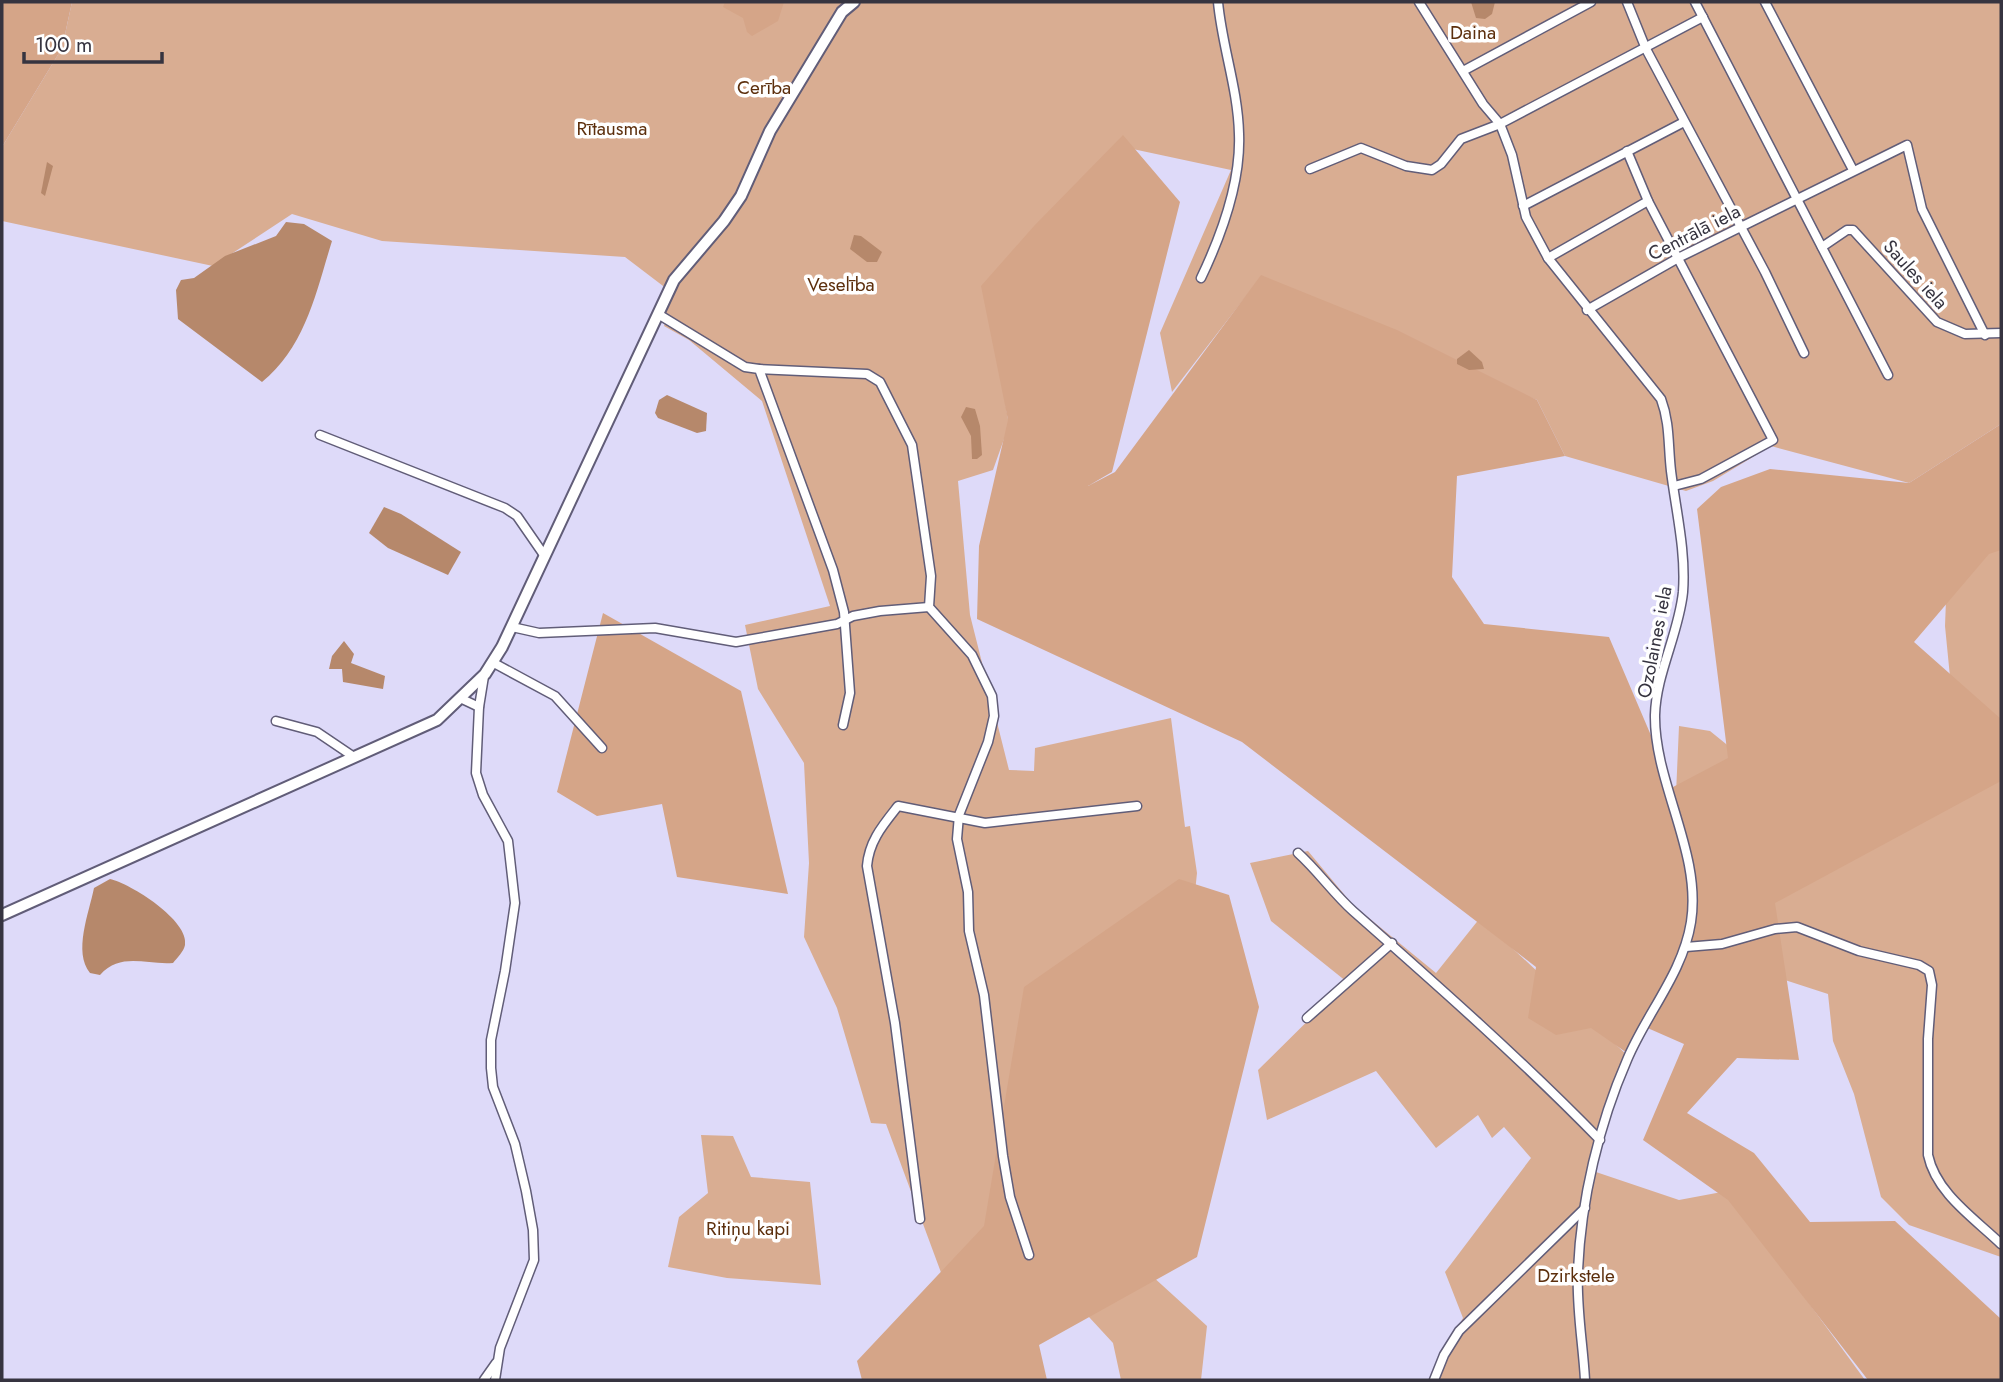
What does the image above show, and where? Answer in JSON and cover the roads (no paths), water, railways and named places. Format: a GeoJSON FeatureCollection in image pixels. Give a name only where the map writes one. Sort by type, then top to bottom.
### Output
{"type":"FeatureCollection","features":[{"type":"Feature","properties":{"kind":"street"},"geometry":{"type":"LineString","coordinates":[[2,915],[438,720],[485,674],[512,627],[674,280],[724,221],[741,196],[770,131],[842,12],[854,2]]}},
{"type":"Feature","properties":{"kind":"street"},"geometry":{"type":"LineString","coordinates":[[1201,278],[1222,233],[1237,166],[1240,135],[1218,2]]}},
{"type":"Feature","properties":{"kind":"street"},"geometry":{"type":"LineString","coordinates":[[1463,71],[1591,2]]}},
{"type":"Feature","properties":{"kind":"street"},"geometry":{"type":"LineString","coordinates":[[1627,2],[1646,49],[1739,228],[1765,272],[1804,352]]}},
{"type":"Feature","properties":{"kind":"street"},"geometry":{"type":"LineString","coordinates":[[1695,2],[1888,375]]}},
{"type":"Feature","properties":{"kind":"street"},"geometry":{"type":"LineString","coordinates":[[1765,2],[1853,170]]}},
{"type":"Feature","properties":{"kind":"street","name":"Ozolaines iela"},"geometry":{"type":"LineString","coordinates":[[1424,3],[1463,71],[1500,124],[1512,155],[1523,206],[1548,258],[1661,399],[1669,419],[1674,486],[1681,528],[1683,592],[1656,715],[1669,788],[1690,871],[1693,908],[1686,947],[1628,1056],[1600,1140],[1585,1208],[1578,1270],[1585,1380]]}},
{"type":"Feature","properties":{"kind":"street"},"geometry":{"type":"LineString","coordinates":[[1310,169],[1361,148],[1406,166],[1432,170],[1441,164],[1461,139],[1500,124],[1703,18]]}},
{"type":"Feature","properties":{"kind":"street"},"geometry":{"type":"LineString","coordinates":[[1523,206],[1684,122]]}},
{"type":"Feature","properties":{"kind":"street","name":"Centrālā iela"},"geometry":{"type":"LineString","coordinates":[[1587,310],[1680,257],[1907,145],[1922,208],[1985,335]]}},
{"type":"Feature","properties":{"kind":"street"},"geometry":{"type":"LineString","coordinates":[[1627,151],[1648,201],[1680,257],[1773,440],[1702,480],[1674,486]]}},
{"type":"Feature","properties":{"kind":"street"},"geometry":{"type":"LineString","coordinates":[[1548,258],[1648,201]]}},
{"type":"Feature","properties":{"kind":"street","name":"Saules iela"},"geometry":{"type":"LineString","coordinates":[[1822,247],[1847,230],[1853,230],[1937,322],[1957,332],[1985,335],[2001,333]]}},
{"type":"Feature","properties":{"kind":"street"},"geometry":{"type":"LineString","coordinates":[[658,314],[745,367],[867,374],[880,382],[912,445],[931,576],[929,607],[972,655],[992,696],[994,716],[988,742],[959,815],[957,839],[968,892],[969,931],[984,995],[1010,1197],[1029,1255]]}},
{"type":"Feature","properties":{"kind":"street"},"geometry":{"type":"LineString","coordinates":[[759,369],[833,570],[844,620],[850,693],[843,725]]}},
{"type":"Feature","properties":{"kind":"street"},"geometry":{"type":"LineString","coordinates":[[320,435],[505,508],[517,516],[544,555]]}},
{"type":"Feature","properties":{"kind":"street"},"geometry":{"type":"LineString","coordinates":[[512,627],[539,633],[655,628],[736,642],[836,624],[880,611],[929,607]]}},
{"type":"Feature","properties":{"kind":"street"},"geometry":{"type":"LineString","coordinates":[[492,662],[555,696],[602,748]]}},
{"type":"Feature","properties":{"kind":"street"},"geometry":{"type":"LineString","coordinates":[[485,674],[479,707],[476,774],[483,795],[508,841],[515,903],[491,1040],[493,1087],[515,1144],[533,1230],[534,1260],[498,1360],[495,1380]]}},
{"type":"Feature","properties":{"kind":"street"},"geometry":{"type":"LineString","coordinates":[[460,698],[479,707]]}},
{"type":"Feature","properties":{"kind":"street"},"geometry":{"type":"LineString","coordinates":[[276,722],[317,732],[354,757]]}},
{"type":"Feature","properties":{"kind":"street"},"geometry":{"type":"LineString","coordinates":[[920,1219],[895,1023],[867,866],[868,851],[878,831],[898,806],[959,815],[985,823],[1138,806]]}},
{"type":"Feature","properties":{"kind":"street"},"geometry":{"type":"LineString","coordinates":[[1298,853],[1317,869],[1350,909],[1392,943],[1600,1140]]}},
{"type":"Feature","properties":{"kind":"street"},"geometry":{"type":"LineString","coordinates":[[1686,947],[1722,944],[1775,929],[1797,927],[1859,951],[1919,965],[1929,971],[1932,985],[1928,1039],[1928,1155],[1932,1173],[1944,1189],[2001,1244]]}},
{"type":"Feature","properties":{"kind":"street"},"geometry":{"type":"LineString","coordinates":[[1307,1018],[1392,943]]}},
{"type":"Feature","properties":{"kind":"street"},"geometry":{"type":"LineString","coordinates":[[1434,1380],[1444,1355],[1459,1331],[1585,1208]]}},
{"type":"Feature","properties":{"kind":"street"},"geometry":{"type":"LineString","coordinates":[[484,1380],[498,1360]]}},
{"type":"Feature","properties":{"kind":"park label","name":"Daina"},"geometry":{"type":"Point","coordinates":[1473,32]}},
{"type":"Feature","properties":{"kind":"park label","name":"Cerība"},"geometry":{"type":"Point","coordinates":[764,87]}},
{"type":"Feature","properties":{"kind":"park label","name":"Rītausma"},"geometry":{"type":"Point","coordinates":[612,128]}},
{"type":"Feature","properties":{"kind":"park label","name":"Veselība"},"geometry":{"type":"Point","coordinates":[841,284]}},
{"type":"Feature","properties":{"kind":"park label","name":"Ritiņu kapi"},"geometry":{"type":"Point","coordinates":[748,1228]}},
{"type":"Feature","properties":{"kind":"park label","name":"Dzirkstele"},"geometry":{"type":"Point","coordinates":[1576,1275]}}]}
